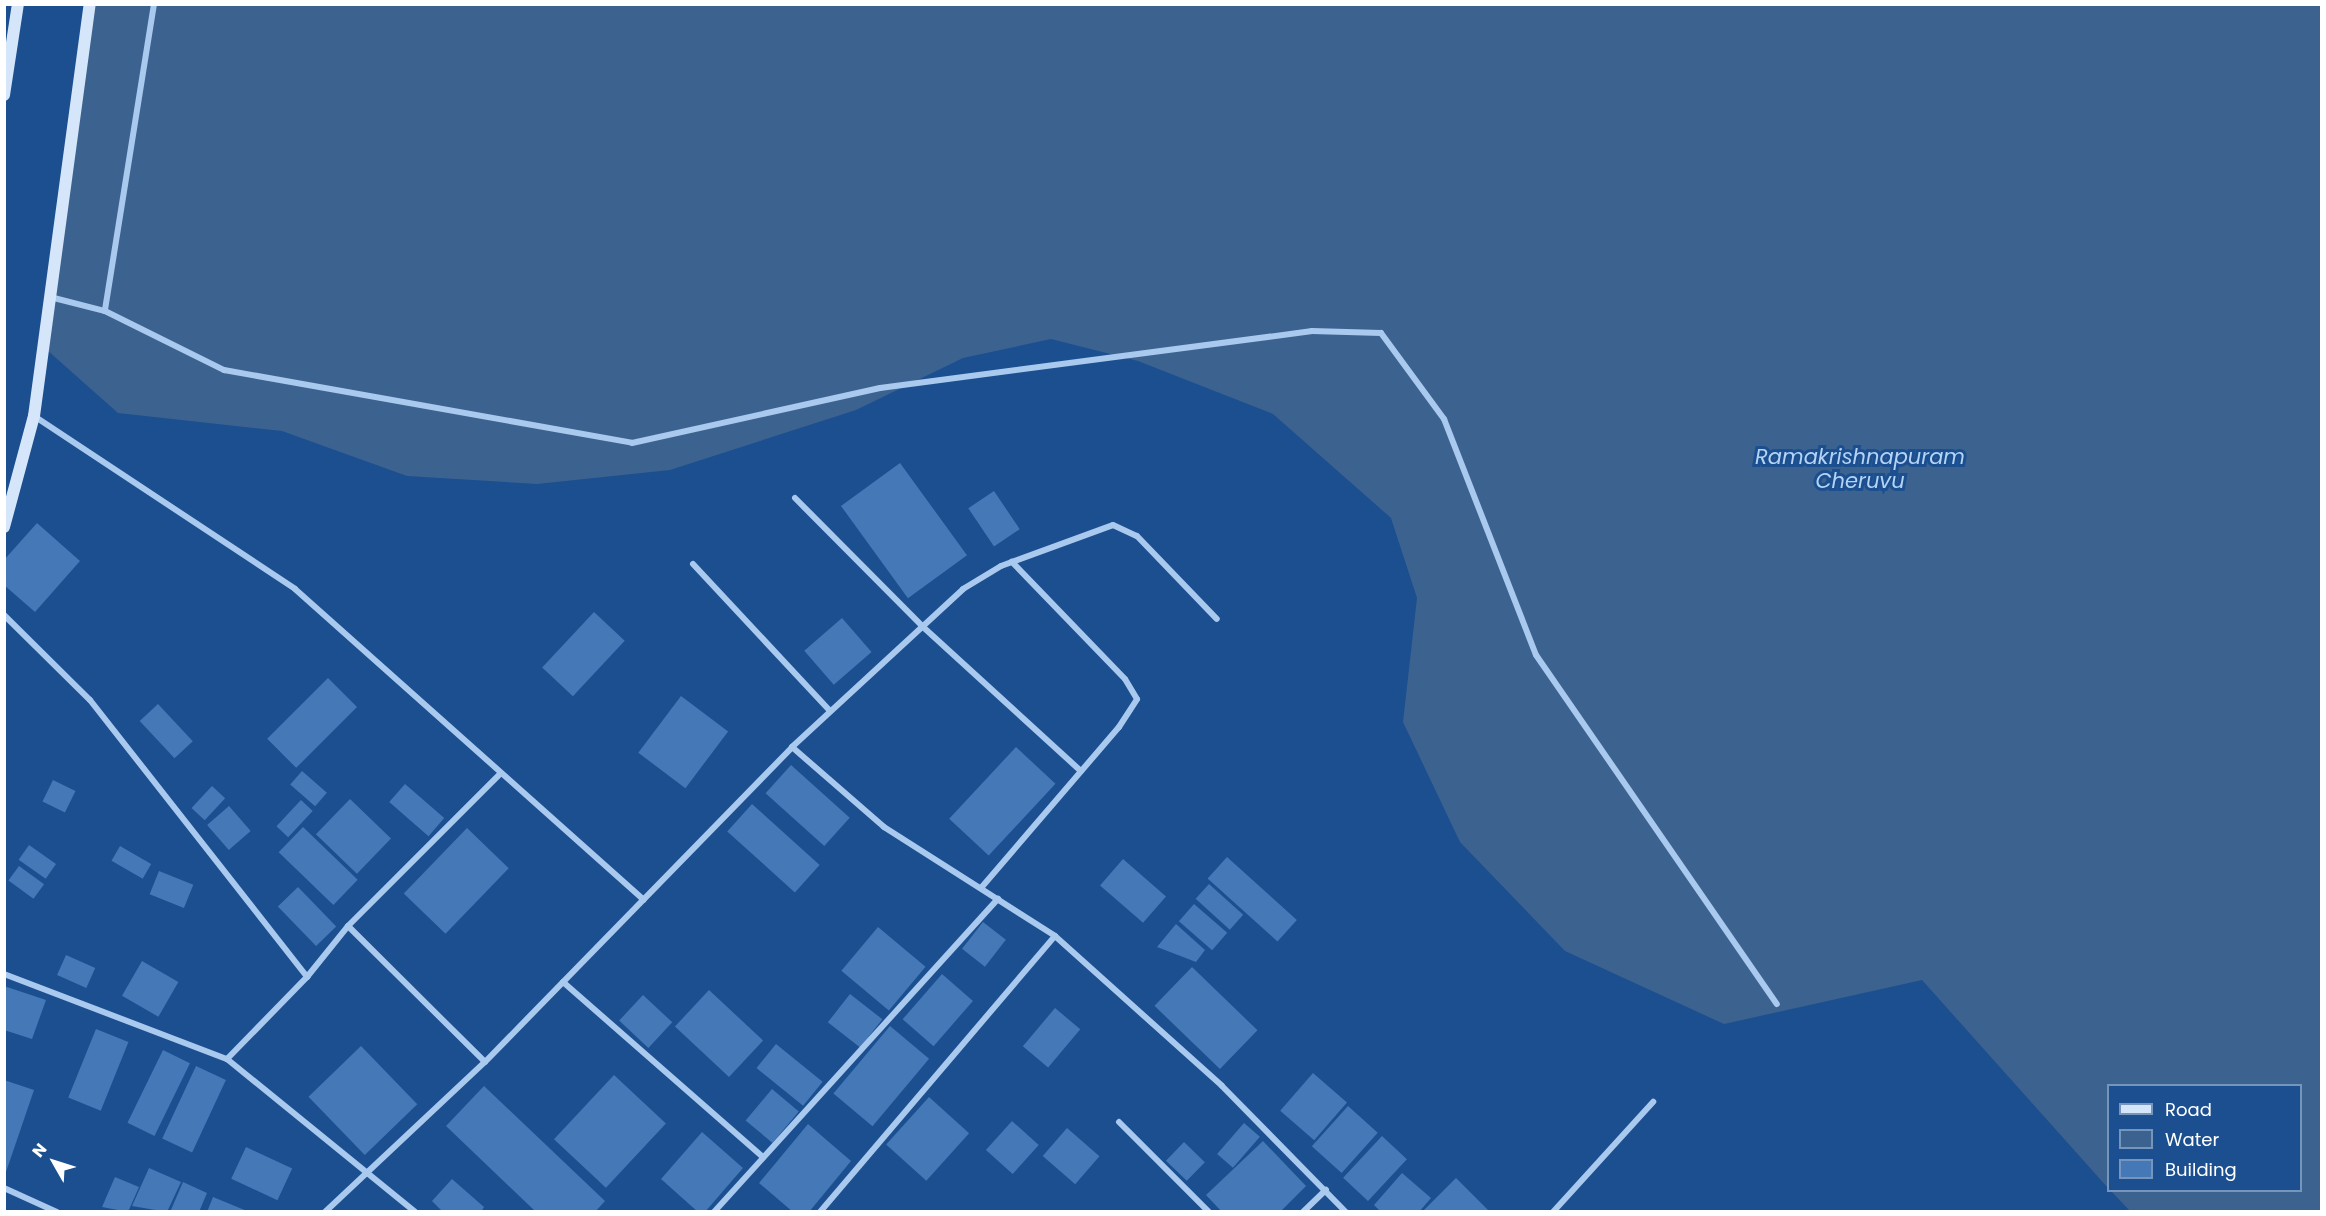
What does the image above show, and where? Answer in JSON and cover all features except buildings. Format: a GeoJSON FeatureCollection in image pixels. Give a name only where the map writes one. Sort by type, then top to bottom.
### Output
{"type":"FeatureCollection","features":[{"type":"Feature","properties":{"kind":"street"},"geometry":{"type":"LineString","coordinates":[[4,95],[18,4]]}},
{"type":"Feature","properties":{"kind":"street"},"geometry":{"type":"LineString","coordinates":[[4,527],[34,416],[90,4]]}},
{"type":"Feature","properties":{"kind":"street"},"geometry":{"type":"LineString","coordinates":[[105,311],[154,4]]}},
{"type":"Feature","properties":{"kind":"street"},"geometry":{"type":"LineString","coordinates":[[50,297],[105,311],[224,370],[632,443],[880,388],[1312,331],[1381,333],[1444,419],[1536,655],[1777,1004]]}},
{"type":"Feature","properties":{"kind":"street"},"geometry":{"type":"LineString","coordinates":[[34,416],[295,589],[499,775],[644,900]]}},
{"type":"Feature","properties":{"kind":"street"},"geometry":{"type":"LineString","coordinates":[[795,498],[922,626],[1081,771]]}},
{"type":"Feature","properties":{"kind":"street"},"geometry":{"type":"LineString","coordinates":[[325,1212],[366,1169],[485,1062],[792,747],[963,589],[1012,562],[1113,525],[1137,537],[1217,619]]}},
{"type":"Feature","properties":{"kind":"street"},"geometry":{"type":"LineString","coordinates":[[981,888],[1132,711],[1137,699],[1134,690],[1012,562]]}},
{"type":"Feature","properties":{"kind":"street"},"geometry":{"type":"LineString","coordinates":[[693,564],[830,711]]}},
{"type":"Feature","properties":{"kind":"street"},"geometry":{"type":"LineString","coordinates":[[4,615],[90,700],[307,977]]}},
{"type":"Feature","properties":{"kind":"street"},"geometry":{"type":"LineString","coordinates":[[792,747],[884,827],[1055,936],[1222,1086],[1346,1212]]}},
{"type":"Feature","properties":{"kind":"street"},"geometry":{"type":"LineString","coordinates":[[228,1059],[307,977],[348,926],[499,775]]}},
{"type":"Feature","properties":{"kind":"street"},"geometry":{"type":"LineString","coordinates":[[714,1212],[998,899]]}},
{"type":"Feature","properties":{"kind":"street"},"geometry":{"type":"LineString","coordinates":[[348,926],[485,1062]]}},
{"type":"Feature","properties":{"kind":"street"},"geometry":{"type":"LineString","coordinates":[[820,1212],[1055,936]]}},
{"type":"Feature","properties":{"kind":"street"},"geometry":{"type":"LineString","coordinates":[[4,974],[228,1059],[366,1169],[415,1212]]}},
{"type":"Feature","properties":{"kind":"street"},"geometry":{"type":"LineString","coordinates":[[563,982],[763,1157]]}},
{"type":"Feature","properties":{"kind":"street"},"geometry":{"type":"LineString","coordinates":[[1553,1212],[1653,1102]]}},
{"type":"Feature","properties":{"kind":"street"},"geometry":{"type":"LineString","coordinates":[[1119,1122],[1209,1212]]}},
{"type":"Feature","properties":{"kind":"street"},"geometry":{"type":"LineString","coordinates":[[4,1188],[57,1212]]}},
{"type":"Feature","properties":{"kind":"street"},"geometry":{"type":"LineString","coordinates":[[1303,1212],[1326,1190]]}},
{"type":"Feature","properties":{"kind":"water","name":"Ramakrishnapuram Cheruvu"},"geometry":{"type":"Polygon","coordinates":[[[87,5],[2321,5],[2321,1211],[2130,1211],[2112,1192],[2302,1192],[2302,1084],[2107,1084],[2107,1187],[1922,980],[1724,1024],[1565,951],[1460,842],[1403,722],[1417,598],[1391,518],[1273,414],[1138,361],[1051,339],[963,358],[856,410],[670,470],[537,484],[407,476],[282,431],[118,413],[47,350],[87,5]]]}}]}
